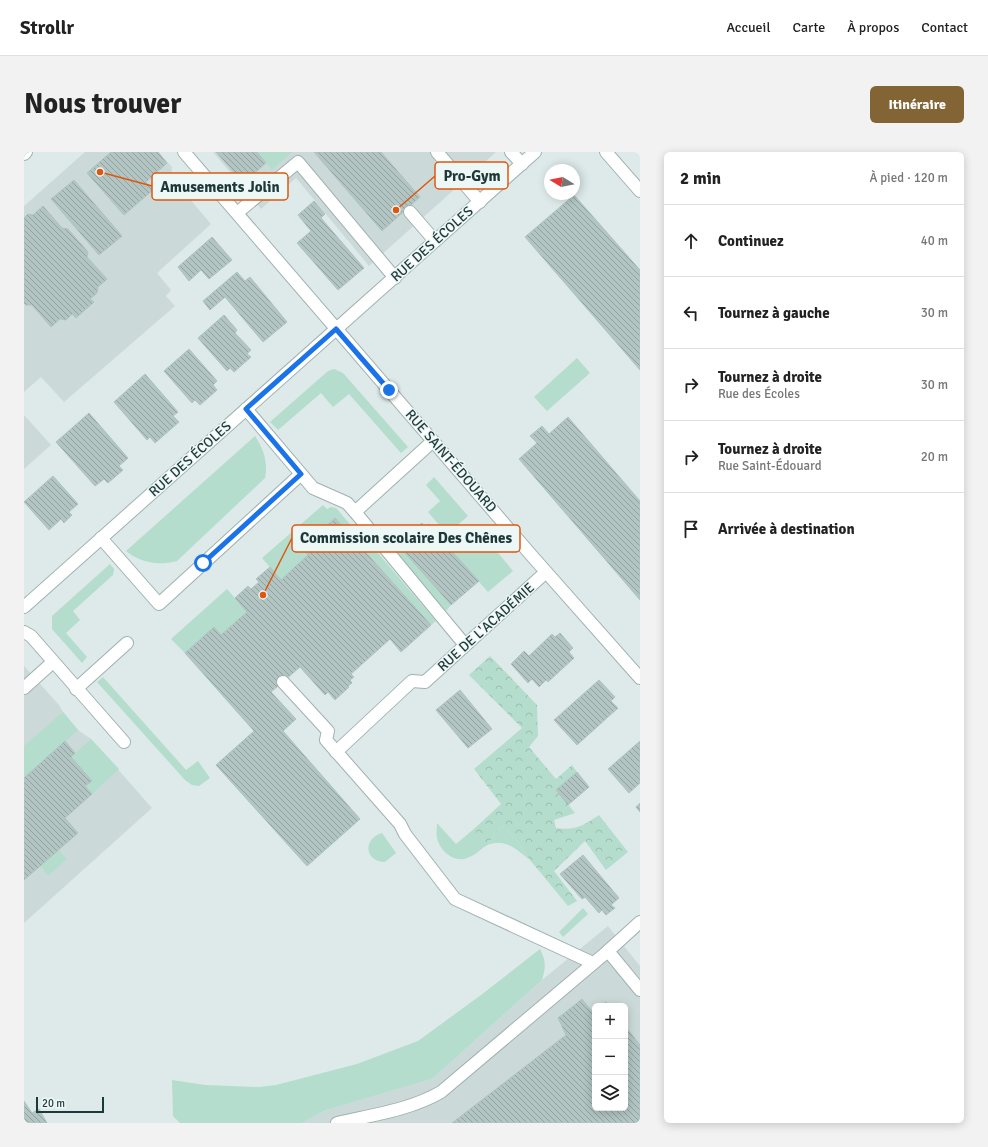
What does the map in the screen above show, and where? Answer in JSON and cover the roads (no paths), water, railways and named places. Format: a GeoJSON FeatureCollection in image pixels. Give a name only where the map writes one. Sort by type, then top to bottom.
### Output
{"type":"FeatureCollection","features":[{"type":"Feature","properties":{"kind":"street","name":"RUE SAINT-ÉDOUARD"},"geometry":{"type":"LineString","coordinates":[[184,152],[546,572],[640,678]]}},
{"type":"Feature","properties":{"kind":"street"},"geometry":{"type":"LineString","coordinates":[[437,152],[480,202]]}},
{"type":"Feature","properties":{"kind":"street"},"geometry":{"type":"LineString","coordinates":[[511,152],[522,164]]}},
{"type":"Feature","properties":{"kind":"street","name":"RUE DES ÉCOLES"},"geometry":{"type":"LineString","coordinates":[[24,607],[535,152]]}},
{"type":"Feature","properties":{"kind":"street"},"geometry":{"type":"LineString","coordinates":[[606,152],[640,191]]}},
{"type":"Feature","properties":{"kind":"street"},"geometry":{"type":"LineString","coordinates":[[237,214],[298,162],[395,278]]}},
{"type":"Feature","properties":{"kind":"street"},"geometry":{"type":"LineString","coordinates":[[410,212],[436,241]]}},
{"type":"Feature","properties":{"kind":"street"},"geometry":{"type":"LineString","coordinates":[[246,409],[313,488],[347,503],[465,645]]}},
{"type":"Feature","properties":{"kind":"street"},"geometry":{"type":"LineString","coordinates":[[355,512],[433,441]]}},
{"type":"Feature","properties":{"kind":"street"},"geometry":{"type":"LineString","coordinates":[[101,538],[159,604],[301,474]]}},
{"type":"Feature","properties":{"kind":"street","name":"RUE DE L'ACADÉMIE"},"geometry":{"type":"LineString","coordinates":[[336,752],[412,682],[425,682],[546,572]]}},
{"type":"Feature","properties":{"kind":"street"},"geometry":{"type":"LineString","coordinates":[[24,632],[31,636],[124,742]]}},
{"type":"Feature","properties":{"kind":"street"},"geometry":{"type":"LineString","coordinates":[[76,689],[127,643]]}},
{"type":"Feature","properties":{"kind":"street"},"geometry":{"type":"LineString","coordinates":[[24,688],[53,662]]}},
{"type":"Feature","properties":{"kind":"street"},"geometry":{"type":"LineString","coordinates":[[283,682],[328,731],[326,740],[400,824],[405,834],[455,900],[593,963]]}},
{"type":"Feature","properties":{"kind":"street"},"geometry":{"type":"LineString","coordinates":[[337,1123],[409,1106],[427,1100],[441,1092],[608,951],[640,922]]}},
{"type":"Feature","properties":{"kind":"street"},"geometry":{"type":"LineString","coordinates":[[608,951],[640,990]]}},
{"type":"Feature","properties":{"kind":"place","name":"Amusements Jolin"},"geometry":{"type":"Point","coordinates":[100,172]}},
{"type":"Feature","properties":{"kind":"place","name":"Pro-Gym"},"geometry":{"type":"Point","coordinates":[396,210]}},
{"type":"Feature","properties":{"kind":"place","name":"Commission scolaire Des Chênes"},"geometry":{"type":"Point","coordinates":[263,595]}}]}
